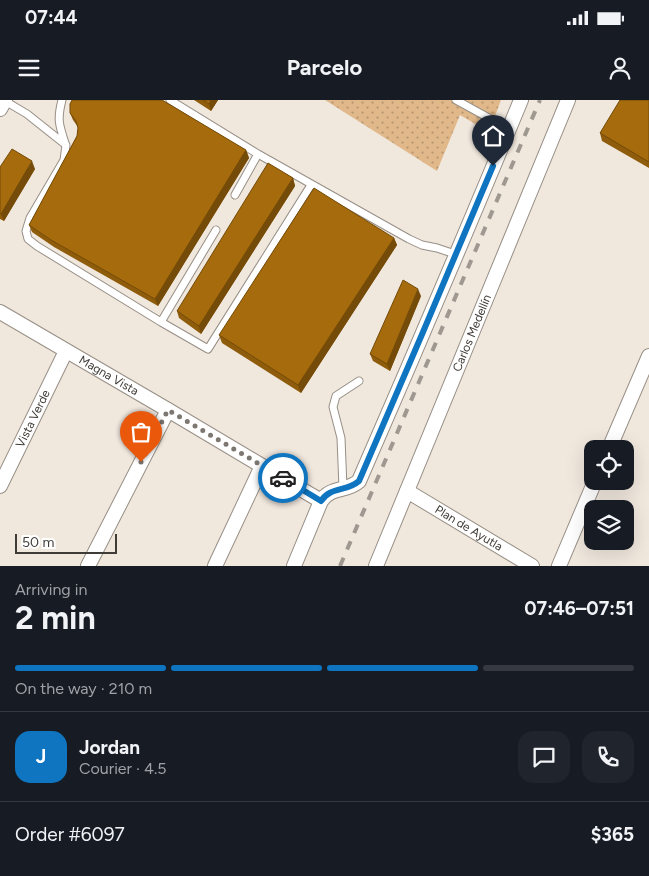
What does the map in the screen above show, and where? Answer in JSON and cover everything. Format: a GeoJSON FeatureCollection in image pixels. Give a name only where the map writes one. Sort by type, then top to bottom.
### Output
{"type":"FeatureCollection","features":[{"type":"Feature","properties":{"kind":"street"},"geometry":{"type":"LineString","coordinates":[[294,566],[321,501],[328,492],[352,486],[359,481],[521,100]]}},
{"type":"Feature","properties":{"kind":"street","name":"Carlos Medellín"},"geometry":{"type":"LineString","coordinates":[[376,566],[568,100]]}},
{"type":"Feature","properties":{"kind":"street","name":"Magna Vista"},"geometry":{"type":"LineString","coordinates":[[0,312],[321,501]]}},
{"type":"Feature","properties":{"kind":"street","name":"Vista Verde"},"geometry":{"type":"LineString","coordinates":[[0,486],[66,350]]}},
{"type":"Feature","properties":{"kind":"street"},"geometry":{"type":"LineString","coordinates":[[613,440],[649,356]]}},
{"type":"Feature","properties":{"kind":"street"},"geometry":{"type":"LineString","coordinates":[[88,566],[168,410]]}},
{"type":"Feature","properties":{"kind":"street"},"geometry":{"type":"LineString","coordinates":[[215,566],[262,466]]}},
{"type":"Feature","properties":{"kind":"street"},"geometry":{"type":"LineString","coordinates":[[559,566],[591,490]]}},
{"type":"Feature","properties":{"kind":"street","name":"Plan de Ayutla"},"geometry":{"type":"LineString","coordinates":[[407,491],[532,566]]}},
{"type":"Feature","properties":{"kind":"lane"},"geometry":{"type":"LineString","coordinates":[[62,100],[59,111],[59,123],[66,145],[64,160],[30,218],[26,231],[28,239],[160,322],[208,349],[311,185]]}},
{"type":"Feature","properties":{"kind":"lane"},"geometry":{"type":"LineString","coordinates":[[170,100],[311,185],[417,243],[455,254]]}},
{"type":"Feature","properties":{"kind":"lane"},"geometry":{"type":"LineString","coordinates":[[456,100],[508,131]]}},
{"type":"Feature","properties":{"kind":"lane"},"geometry":{"type":"LineString","coordinates":[[3,103],[27,114],[66,145]]}},
{"type":"Feature","properties":{"kind":"lane"},"geometry":{"type":"LineString","coordinates":[[235,195],[258,154]]}},
{"type":"Feature","properties":{"kind":"lane"},"geometry":{"type":"LineString","coordinates":[[160,322],[216,230]]}},
{"type":"Feature","properties":{"kind":"lane"},"geometry":{"type":"LineString","coordinates":[[343,488],[341,438],[333,406],[336,396],[359,381]]}},
{"type":"Feature","properties":{"kind":"shaded area"},"geometry":{"type":"Polygon","coordinates":[[[325,100],[501,100],[489,132],[460,115],[437,171],[325,100]]]}},
{"type":"Feature","properties":{"kind":"building"},"geometry":{"type":"Polygon","coordinates":[[[72,100],[162,100],[246,150],[155,299],[51,240],[29,225],[77,136],[78,128],[76,121],[70,113],[72,100]]]}},
{"type":"Feature","properties":{"kind":"building"},"geometry":{"type":"Polygon","coordinates":[[[203,100],[211,100],[209,104],[203,100]]]}},
{"type":"Feature","properties":{"kind":"building"},"geometry":{"type":"Polygon","coordinates":[[[620,100],[649,100],[649,162],[600,133],[620,100]]]}},
{"type":"Feature","properties":{"kind":"building"},"geometry":{"type":"Polygon","coordinates":[[[12,149],[32,161],[1,214],[0,167],[12,149]]]}},
{"type":"Feature","properties":{"kind":"building"},"geometry":{"type":"Polygon","coordinates":[[[268,163],[293,178],[199,326],[177,311],[268,163]]]}},
{"type":"Feature","properties":{"kind":"building"},"geometry":{"type":"Polygon","coordinates":[[[314,188],[394,238],[298,385],[219,335],[314,188]]]}},
{"type":"Feature","properties":{"kind":"building"},"geometry":{"type":"Polygon","coordinates":[[[403,280],[418,289],[387,364],[370,354],[403,280]]]}},
{"type":"Feature","properties":{"kind":"railway"},"geometry":{"type":"LineString","coordinates":[[340,566],[540,100]]}},
{"type":"Feature","properties":{"kind":"way so far"},"geometry":{"type":"LineString","coordinates":[[141,462],[168,410],[283,478]]}},
{"type":"Feature","properties":{"kind":"route"},"geometry":{"type":"LineString","coordinates":[[283,478],[321,501],[328,492],[352,486],[359,481],[493,166]]}}]}
